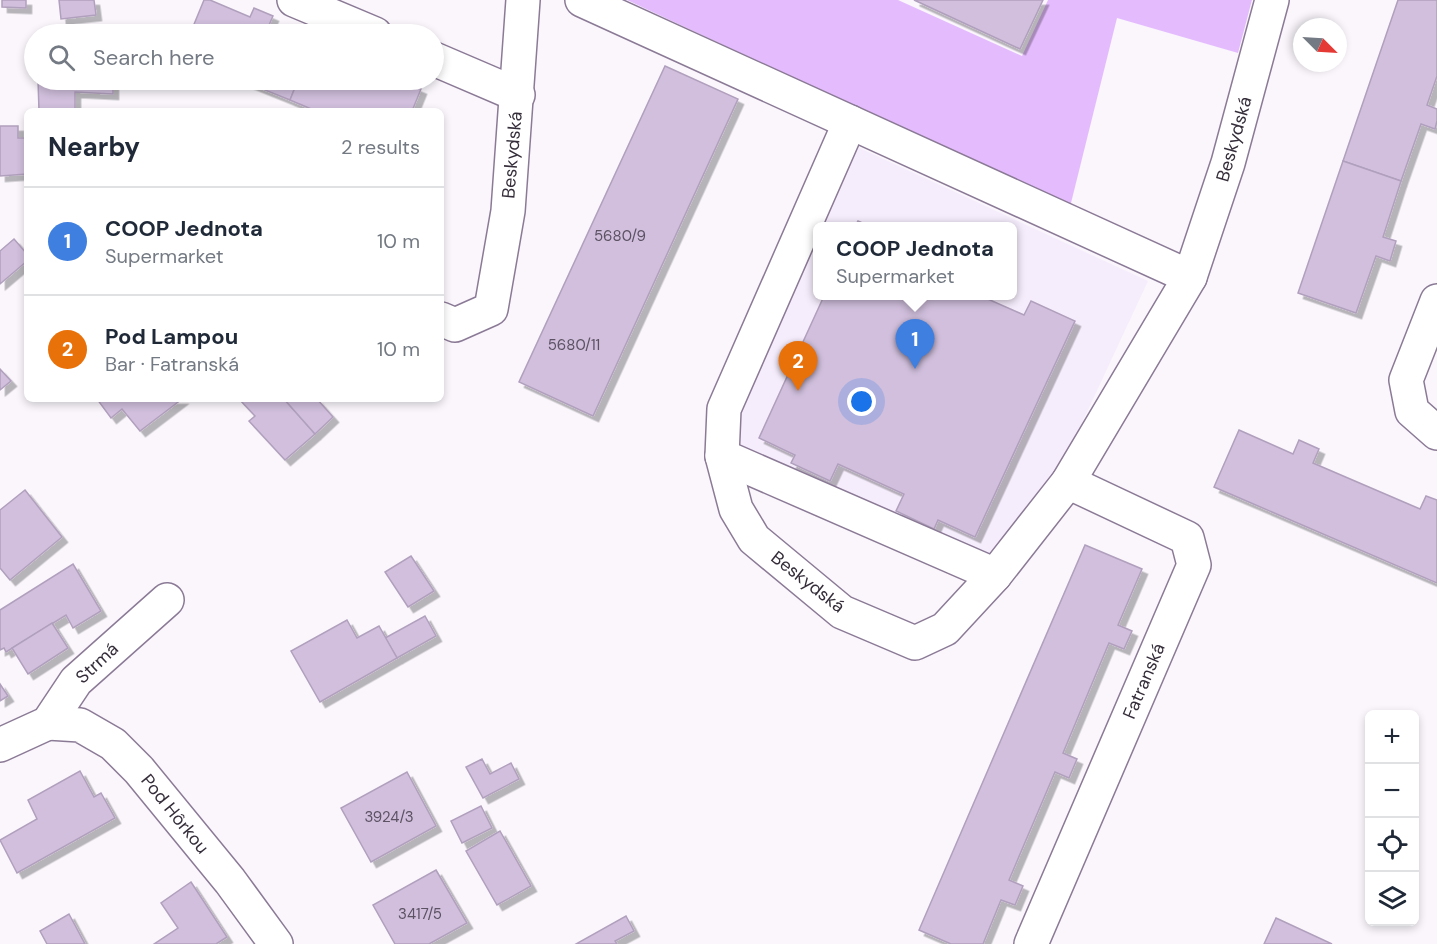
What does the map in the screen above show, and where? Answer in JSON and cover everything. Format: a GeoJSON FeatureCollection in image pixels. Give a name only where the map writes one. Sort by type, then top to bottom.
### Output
{"type":"FeatureCollection","features":[{"type":"Feature","properties":{"kind":"street"},"geometry":{"type":"LineString","coordinates":[[294,0],[351,24]]}},
{"type":"Feature","properties":{"kind":"street","name":"Beskydská"},"geometry":{"type":"LineString","coordinates":[[444,320],[455,325],[491,309],[508,211],[524,0]]}},
{"type":"Feature","properties":{"kind":"street"},"geometry":{"type":"LineString","coordinates":[[582,0],[1190,277]]}},
{"type":"Feature","properties":{"kind":"street","name":"Beskydská"},"geometry":{"type":"LineString","coordinates":[[850,122],[724,410],[722,456],[736,509],[754,539],[842,612],[915,643],[945,629],[995,575],[1068,482],[1190,277],[1228,163],[1272,0]]}},
{"type":"Feature","properties":{"kind":"street"},"geometry":{"type":"LineString","coordinates":[[444,63],[518,95]]}},
{"type":"Feature","properties":{"kind":"street"},"geometry":{"type":"LineString","coordinates":[[1437,301],[1406,380],[1412,411],[1437,432]]}},
{"type":"Feature","properties":{"kind":"street"},"geometry":{"type":"LineString","coordinates":[[722,456],[995,575]]}},
{"type":"Feature","properties":{"kind":"street","name":"Fatranská"},"geometry":{"type":"LineString","coordinates":[[1031,944],[1194,565],[1187,538],[1068,482]]}},
{"type":"Feature","properties":{"kind":"street","name":"Strmá"},"geometry":{"type":"LineString","coordinates":[[48,723],[76,681],[167,600]]}},
{"type":"Feature","properties":{"kind":"street"},"geometry":{"type":"LineString","coordinates":[[0,745],[48,723]]}},
{"type":"Feature","properties":{"kind":"street","name":"Pod Hôrkou"},"geometry":{"type":"LineString","coordinates":[[48,723],[80,725],[113,744],[139,770],[223,872],[276,944]]}},
{"type":"Feature","properties":{"kind":"shaded area"},"geometry":{"type":"Polygon","coordinates":[[[627,0],[898,0],[1022,56],[1048,0],[1252,0],[1238,53],[1117,18],[1070,207],[627,0]]]}},
{"type":"Feature","properties":{"kind":"shaded area"},"geometry":{"type":"Polygon","coordinates":[[[853,145],[1148,281],[1005,588],[741,474],[730,416],[813,233],[813,300],[1017,300],[1017,222],[818,222],[853,145]]]}},
{"type":"Feature","properties":{"kind":"building"},"geometry":{"type":"Polygon","coordinates":[[[2,0],[26,0],[26,8],[2,7],[2,0]]]}},
{"type":"Feature","properties":{"kind":"building"},"geometry":{"type":"Polygon","coordinates":[[[59,0],[94,0],[96,15],[61,19],[59,0]]]}},
{"type":"Feature","properties":{"kind":"building"},"geometry":{"type":"Polygon","coordinates":[[[204,0],[210,0],[250,17],[254,8],[273,16],[269,24],[194,24],[204,0]]]}},
{"type":"Feature","properties":{"kind":"building"},"geometry":{"type":"Polygon","coordinates":[[[914,0],[1043,0],[1020,49],[914,0]]]}},
{"type":"Feature","properties":{"kind":"building"},"geometry":{"type":"Polygon","coordinates":[[[1398,0],[1437,0],[1437,76],[1427,105],[1437,109],[1437,121],[1435,129],[1421,124],[1401,181],[1343,161],[1398,0]]]}},
{"type":"Feature","properties":{"kind":"building"},"geometry":{"type":"Polygon","coordinates":[[[665,66],[738,99],[593,416],[519,382],[665,66]]]}},
{"type":"Feature","properties":{"kind":"building"},"geometry":{"type":"Polygon","coordinates":[[[38,90],[113,90],[113,94],[75,92],[75,108],[39,108],[38,90]]]}},
{"type":"Feature","properties":{"kind":"building"},"geometry":{"type":"Polygon","coordinates":[[[265,90],[294,90],[290,100],[265,90]]]}},
{"type":"Feature","properties":{"kind":"building"},"geometry":{"type":"Polygon","coordinates":[[[294,90],[421,90],[413,108],[309,108],[290,100],[294,90]]]}},
{"type":"Feature","properties":{"kind":"building"},"geometry":{"type":"Polygon","coordinates":[[[0,126],[18,126],[18,138],[24,138],[24,174],[0,176],[0,126]]]}},
{"type":"Feature","properties":{"kind":"building"},"geometry":{"type":"Polygon","coordinates":[[[1343,161],[1401,181],[1383,237],[1396,241],[1390,261],[1376,256],[1356,313],[1298,293],[1343,161]]]}},
{"type":"Feature","properties":{"kind":"building"},"geometry":{"type":"Polygon","coordinates":[[[14,239],[24,251],[24,264],[0,284],[0,251],[14,239]]]}},
{"type":"Feature","properties":{"kind":"building"},"geometry":{"type":"Polygon","coordinates":[[[822,300],[990,300],[1024,315],[1031,301],[1075,321],[975,537],[938,520],[934,529],[896,511],[904,494],[838,464],[830,481],[791,463],[795,455],[759,438],[822,300]]]}},
{"type":"Feature","properties":{"kind":"building"},"geometry":{"type":"Polygon","coordinates":[[[0,369],[11,381],[0,390],[0,369]]]}},
{"type":"Feature","properties":{"kind":"building"},"geometry":{"type":"Polygon","coordinates":[[[99,402],[178,402],[140,431],[122,409],[111,418],[99,402]]]}},
{"type":"Feature","properties":{"kind":"building"},"geometry":{"type":"Polygon","coordinates":[[[242,402],[287,402],[315,434],[285,460],[249,421],[255,416],[242,402]]]}},
{"type":"Feature","properties":{"kind":"building"},"geometry":{"type":"Polygon","coordinates":[[[287,402],[320,402],[333,417],[315,434],[287,402]]]}},
{"type":"Feature","properties":{"kind":"building"},"geometry":{"type":"Polygon","coordinates":[[[1239,430],[1293,454],[1299,440],[1319,449],[1313,463],[1420,509],[1426,496],[1437,500],[1437,583],[1214,487],[1239,430]]]}},
{"type":"Feature","properties":{"kind":"building"},"geometry":{"type":"Polygon","coordinates":[[[25,490],[62,537],[10,580],[0,568],[0,510],[25,490]]]}},
{"type":"Feature","properties":{"kind":"building"},"geometry":{"type":"Polygon","coordinates":[[[1085,545],[1142,569],[1118,625],[1132,631],[1124,649],[1109,643],[1063,753],[1077,759],[1069,778],[1055,772],[1009,880],[1023,886],[1015,905],[1001,900],[983,944],[951,944],[919,930],[1085,545]]]}},
{"type":"Feature","properties":{"kind":"building"},"geometry":{"type":"Polygon","coordinates":[[[411,556],[434,591],[408,607],[385,572],[411,556]]]}},
{"type":"Feature","properties":{"kind":"building"},"geometry":{"type":"Polygon","coordinates":[[[73,564],[101,611],[73,628],[66,615],[6,652],[4,648],[0,650],[0,610],[73,564]]]}},
{"type":"Feature","properties":{"kind":"building"},"geometry":{"type":"Polygon","coordinates":[[[425,616],[436,636],[397,658],[385,638],[425,616]]]}},
{"type":"Feature","properties":{"kind":"building"},"geometry":{"type":"Polygon","coordinates":[[[347,620],[357,638],[379,626],[397,658],[320,702],[291,651],[347,620]]]}},
{"type":"Feature","properties":{"kind":"building"},"geometry":{"type":"Polygon","coordinates":[[[52,623],[68,648],[28,674],[12,648],[52,623]]]}},
{"type":"Feature","properties":{"kind":"building"},"geometry":{"type":"Polygon","coordinates":[[[0,684],[8,696],[0,701],[0,684]]]}},
{"type":"Feature","properties":{"kind":"building"},"geometry":{"type":"Polygon","coordinates":[[[482,759],[490,774],[511,763],[519,779],[483,798],[466,767],[482,759]]]}},
{"type":"Feature","properties":{"kind":"building"},"geometry":{"type":"Polygon","coordinates":[[[80,771],[94,797],[101,793],[115,818],[17,873],[0,840],[37,819],[28,800],[80,771]]]}},
{"type":"Feature","properties":{"kind":"building"},"geometry":{"type":"Polygon","coordinates":[[[407,772],[436,826],[371,862],[341,808],[407,772]]]}},
{"type":"Feature","properties":{"kind":"building"},"geometry":{"type":"Polygon","coordinates":[[[481,806],[492,828],[462,843],[451,821],[481,806]]]}},
{"type":"Feature","properties":{"kind":"building"},"geometry":{"type":"Polygon","coordinates":[[[500,831],[531,886],[497,905],[466,851],[500,831]]]}},
{"type":"Feature","properties":{"kind":"building"},"geometry":{"type":"Polygon","coordinates":[[[436,870],[467,923],[429,944],[395,944],[373,905],[436,870]]]}},
{"type":"Feature","properties":{"kind":"building"},"geometry":{"type":"Polygon","coordinates":[[[191,882],[227,937],[216,944],[154,944],[178,928],[161,903],[191,882]]]}},
{"type":"Feature","properties":{"kind":"building"},"geometry":{"type":"Polygon","coordinates":[[[69,914],[85,944],[47,944],[40,931],[69,914]]]}},
{"type":"Feature","properties":{"kind":"building"},"geometry":{"type":"Polygon","coordinates":[[[626,916],[634,931],[615,941],[617,944],[576,944],[626,916]]]}},
{"type":"Feature","properties":{"kind":"building"},"geometry":{"type":"Polygon","coordinates":[[[1276,918],[1332,944],[1264,944],[1276,918]]]}},
{"type":"Feature","properties":{"kind":"place","name":"COOP Jednota"},"geometry":{"type":"Point","coordinates":[915,369]}},
{"type":"Feature","properties":{"kind":"place","name":"Pod Lampou"},"geometry":{"type":"Point","coordinates":[798,391]}}]}
